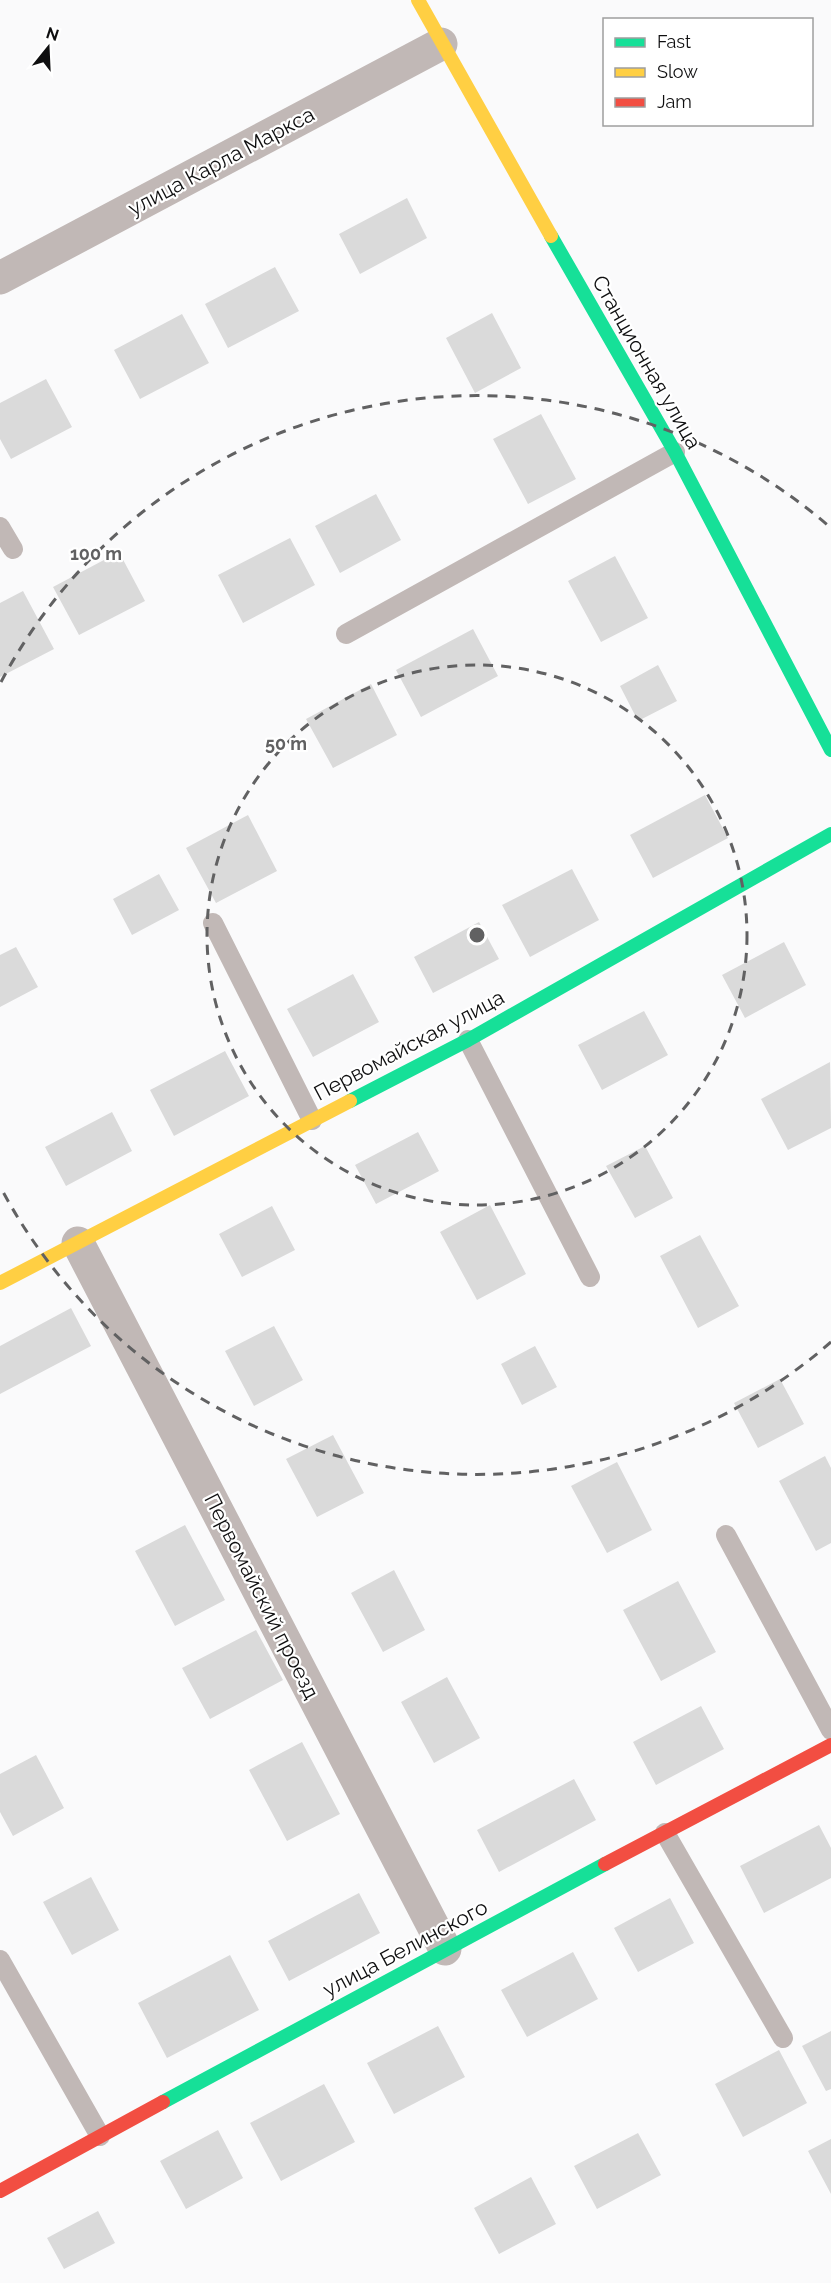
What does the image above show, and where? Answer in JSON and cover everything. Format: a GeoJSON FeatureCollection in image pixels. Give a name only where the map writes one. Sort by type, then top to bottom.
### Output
{"type":"FeatureCollection","features":[{"type":"Feature","properties":{"kind":"street","name":"Станционная улица"},"geometry":{"type":"LineString","coordinates":[[418,0],[675,452],[831,750]]}},
{"type":"Feature","properties":{"kind":"street","name":"улица Карла Маркса"},"geometry":{"type":"LineString","coordinates":[[0,278],[441,44]]}},
{"type":"Feature","properties":{"kind":"street","name":"Первомайская улица"},"geometry":{"type":"LineString","coordinates":[[0,1283],[468,1040],[831,834]]}},
{"type":"Feature","properties":{"kind":"street","name":"Первомайский проезд"},"geometry":{"type":"LineString","coordinates":[[78,1243],[445,1949]]}},
{"type":"Feature","properties":{"kind":"street","name":"улица Белинского"},"geometry":{"type":"LineString","coordinates":[[0,2191],[445,1949],[831,1745]]}},
{"type":"Feature","properties":{"kind":"lane"},"geometry":{"type":"LineString","coordinates":[[346,634],[675,452]]}},
{"type":"Feature","properties":{"kind":"lane"},"geometry":{"type":"LineString","coordinates":[[0,527],[12,549]]}},
{"type":"Feature","properties":{"kind":"lane"},"geometry":{"type":"LineString","coordinates":[[213,923],[312,1120]]}},
{"type":"Feature","properties":{"kind":"lane"},"geometry":{"type":"LineString","coordinates":[[468,1040],[590,1277]]}},
{"type":"Feature","properties":{"kind":"lane"},"geometry":{"type":"LineString","coordinates":[[726,1535],[831,1730]]}},
{"type":"Feature","properties":{"kind":"lane"},"geometry":{"type":"LineString","coordinates":[[665,1833],[783,2038]]}},
{"type":"Feature","properties":{"kind":"lane"},"geometry":{"type":"LineString","coordinates":[[0,1960],[100,2136]]}},
{"type":"Feature","properties":{"kind":"building"},"geometry":{"type":"Polygon","coordinates":[[[407,198],[427,238],[360,274],[339,234],[407,198]]]}},
{"type":"Feature","properties":{"kind":"building"},"geometry":{"type":"Polygon","coordinates":[[[275,267],[299,311],[228,348],[205,304],[275,267]]]}},
{"type":"Feature","properties":{"kind":"building"},"geometry":{"type":"Polygon","coordinates":[[[492,313],[521,368],[475,393],[446,338],[492,313]]]}},
{"type":"Feature","properties":{"kind":"building"},"geometry":{"type":"Polygon","coordinates":[[[182,314],[209,363],[140,399],[114,350],[182,314]]]}},
{"type":"Feature","properties":{"kind":"building"},"geometry":{"type":"Polygon","coordinates":[[[46,379],[72,427],[11,459],[0,439],[0,403],[46,379]]]}},
{"type":"Feature","properties":{"kind":"building"},"geometry":{"type":"Polygon","coordinates":[[[541,414],[576,479],[528,504],[493,439],[541,414]]]}},
{"type":"Feature","properties":{"kind":"building"},"geometry":{"type":"Polygon","coordinates":[[[376,494],[401,540],[340,573],[315,526],[376,494]]]}},
{"type":"Feature","properties":{"kind":"building"},"geometry":{"type":"Polygon","coordinates":[[[290,538],[315,585],[243,623],[218,575],[290,538]]]}},
{"type":"Feature","properties":{"kind":"building"},"geometry":{"type":"Polygon","coordinates":[[[119,552],[145,601],[79,635],[53,587],[119,552]]]}},
{"type":"Feature","properties":{"kind":"building"},"geometry":{"type":"Polygon","coordinates":[[[615,556],[648,618],[601,642],[568,581],[615,556]]]}},
{"type":"Feature","properties":{"kind":"building"},"geometry":{"type":"Polygon","coordinates":[[[23,591],[54,649],[0,677],[0,603],[23,591]]]}},
{"type":"Feature","properties":{"kind":"building"},"geometry":{"type":"Polygon","coordinates":[[[473,629],[498,676],[421,717],[396,670],[473,629]]]}},
{"type":"Feature","properties":{"kind":"building"},"geometry":{"type":"Polygon","coordinates":[[[658,665],[677,701],[638,721],[620,686],[658,665]]]}},
{"type":"Feature","properties":{"kind":"building"},"geometry":{"type":"Polygon","coordinates":[[[371,684],[397,735],[333,768],[306,719],[371,684]]]}},
{"type":"Feature","properties":{"kind":"building"},"geometry":{"type":"Polygon","coordinates":[[[705,795],[728,838],[653,878],[630,835],[705,795]]]}},
{"type":"Feature","properties":{"kind":"building"},"geometry":{"type":"Polygon","coordinates":[[[248,815],[277,871],[216,903],[186,848],[248,815]]]}},
{"type":"Feature","properties":{"kind":"building"},"geometry":{"type":"Polygon","coordinates":[[[572,869],[599,920],[530,957],[502,905],[572,869]]]}},
{"type":"Feature","properties":{"kind":"building"},"geometry":{"type":"Polygon","coordinates":[[[159,874],[179,910],[132,935],[113,899],[159,874]]]}},
{"type":"Feature","properties":{"kind":"building"},"geometry":{"type":"Polygon","coordinates":[[[479,922],[499,959],[433,993],[414,957],[479,922]]]}},
{"type":"Feature","properties":{"kind":"building"},"geometry":{"type":"Polygon","coordinates":[[[784,942],[806,985],[745,1018],[722,975],[784,942]]]}},
{"type":"Feature","properties":{"kind":"building"},"geometry":{"type":"Polygon","coordinates":[[[16,947],[38,987],[0,1007],[0,955],[16,947]]]}},
{"type":"Feature","properties":{"kind":"building"},"geometry":{"type":"Polygon","coordinates":[[[353,974],[379,1022],[313,1057],[287,1009],[353,974]]]}},
{"type":"Feature","properties":{"kind":"building"},"geometry":{"type":"Polygon","coordinates":[[[644,1011],[668,1055],[602,1090],[578,1045],[644,1011]]]}},
{"type":"Feature","properties":{"kind":"building"},"geometry":{"type":"Polygon","coordinates":[[[225,1051],[249,1096],[174,1136],[150,1090],[225,1051]]]}},
{"type":"Feature","properties":{"kind":"building"},"geometry":{"type":"Polygon","coordinates":[[[830,1062],[831,1128],[788,1150],[761,1099],[830,1062]]]}},
{"type":"Feature","properties":{"kind":"building"},"geometry":{"type":"Polygon","coordinates":[[[112,1112],[132,1151],[66,1186],[45,1147],[112,1112]]]}},
{"type":"Feature","properties":{"kind":"building"},"geometry":{"type":"Polygon","coordinates":[[[418,1132],[439,1171],[376,1204],[355,1165],[418,1132]]]}},
{"type":"Feature","properties":{"kind":"building"},"geometry":{"type":"Polygon","coordinates":[[[645,1146],[673,1198],[635,1218],[606,1166],[645,1146]]]}},
{"type":"Feature","properties":{"kind":"building"},"geometry":{"type":"Polygon","coordinates":[[[490,1205],[526,1274],[477,1300],[440,1232],[490,1205]]]}},
{"type":"Feature","properties":{"kind":"building"},"geometry":{"type":"Polygon","coordinates":[[[272,1206],[295,1250],[242,1277],[219,1234],[272,1206]]]}},
{"type":"Feature","properties":{"kind":"building"},"geometry":{"type":"Polygon","coordinates":[[[700,1235],[739,1306],[698,1328],[660,1256],[700,1235]]]}},
{"type":"Feature","properties":{"kind":"building"},"geometry":{"type":"Polygon","coordinates":[[[71,1308],[91,1346],[0,1394],[0,1346],[71,1308]]]}},
{"type":"Feature","properties":{"kind":"building"},"geometry":{"type":"Polygon","coordinates":[[[274,1326],[303,1380],[254,1406],[225,1351],[274,1326]]]}},
{"type":"Feature","properties":{"kind":"building"},"geometry":{"type":"Polygon","coordinates":[[[535,1346],[557,1387],[522,1405],[501,1364],[535,1346]]]}},
{"type":"Feature","properties":{"kind":"building"},"geometry":{"type":"Polygon","coordinates":[[[780,1379],[804,1424],[758,1448],[734,1403],[780,1379]]]}},
{"type":"Feature","properties":{"kind":"building"},"geometry":{"type":"Polygon","coordinates":[[[333,1435],[364,1493],[317,1517],[286,1459],[333,1435]]]}},
{"type":"Feature","properties":{"kind":"building"},"geometry":{"type":"Polygon","coordinates":[[[825,1456],[831,1468],[831,1543],[816,1551],[779,1481],[825,1456]]]}},
{"type":"Feature","properties":{"kind":"building"},"geometry":{"type":"Polygon","coordinates":[[[617,1462],[652,1530],[607,1553],[571,1486],[617,1462]]]}},
{"type":"Feature","properties":{"kind":"building"},"geometry":{"type":"Polygon","coordinates":[[[185,1525],[225,1600],[175,1626],[135,1551],[185,1525]]]}},
{"type":"Feature","properties":{"kind":"building"},"geometry":{"type":"Polygon","coordinates":[[[394,1570],[425,1630],[383,1652],[351,1593],[394,1570]]]}},
{"type":"Feature","properties":{"kind":"building"},"geometry":{"type":"Polygon","coordinates":[[[678,1581],[716,1652],[661,1681],[623,1610],[678,1581]]]}},
{"type":"Feature","properties":{"kind":"building"},"geometry":{"type":"Polygon","coordinates":[[[256,1630],[283,1680],[210,1719],[182,1668],[256,1630]]]}},
{"type":"Feature","properties":{"kind":"building"},"geometry":{"type":"Polygon","coordinates":[[[447,1677],[480,1738],[434,1763],[401,1702],[447,1677]]]}},
{"type":"Feature","properties":{"kind":"building"},"geometry":{"type":"Polygon","coordinates":[[[701,1706],[724,1749],[656,1785],[633,1742],[701,1706]]]}},
{"type":"Feature","properties":{"kind":"building"},"geometry":{"type":"Polygon","coordinates":[[[302,1742],[340,1814],[287,1841],[249,1770],[302,1742]]]}},
{"type":"Feature","properties":{"kind":"building"},"geometry":{"type":"Polygon","coordinates":[[[36,1755],[64,1808],[13,1836],[0,1812],[0,1774],[36,1755]]]}},
{"type":"Feature","properties":{"kind":"building"},"geometry":{"type":"Polygon","coordinates":[[[574,1779],[596,1820],[499,1872],[477,1830],[574,1779]]]}},
{"type":"Feature","properties":{"kind":"building"},"geometry":{"type":"Polygon","coordinates":[[[819,1825],[831,1848],[831,1878],[764,1913],[740,1866],[819,1825]]]}},
{"type":"Feature","properties":{"kind":"building"},"geometry":{"type":"Polygon","coordinates":[[[91,1877],[119,1930],[72,1955],[43,1902],[91,1877]]]}},
{"type":"Feature","properties":{"kind":"building"},"geometry":{"type":"Polygon","coordinates":[[[359,1893],[380,1933],[289,1981],[268,1941],[359,1893]]]}},
{"type":"Feature","properties":{"kind":"building"},"geometry":{"type":"Polygon","coordinates":[[[670,1898],[694,1943],[638,1972],[614,1928],[670,1898]]]}},
{"type":"Feature","properties":{"kind":"building"},"geometry":{"type":"Polygon","coordinates":[[[573,1952],[598,1999],[527,2037],[501,1990],[573,1952]]]}},
{"type":"Feature","properties":{"kind":"building"},"geometry":{"type":"Polygon","coordinates":[[[230,1955],[259,2010],[167,2058],[138,2003],[230,1955]]]}},
{"type":"Feature","properties":{"kind":"building"},"geometry":{"type":"Polygon","coordinates":[[[438,2026],[465,2077],[394,2114],[367,2063],[438,2026]]]}},
{"type":"Feature","properties":{"kind":"building"},"geometry":{"type":"Polygon","coordinates":[[[831,2031],[831,2089],[826,2091],[802,2046],[831,2031]]]}},
{"type":"Feature","properties":{"kind":"building"},"geometry":{"type":"Polygon","coordinates":[[[779,2050],[807,2103],[743,2137],[715,2084],[779,2050]]]}},
{"type":"Feature","properties":{"kind":"building"},"geometry":{"type":"Polygon","coordinates":[[[324,2084],[355,2142],[281,2181],[250,2123],[324,2084]]]}},
{"type":"Feature","properties":{"kind":"building"},"geometry":{"type":"Polygon","coordinates":[[[218,2130],[243,2178],[186,2209],[160,2161],[218,2130]]]}},
{"type":"Feature","properties":{"kind":"building"},"geometry":{"type":"Polygon","coordinates":[[[638,2133],[661,2175],[597,2209],[574,2166],[638,2133]]]}},
{"type":"Feature","properties":{"kind":"building"},"geometry":{"type":"Polygon","coordinates":[[[831,2139],[831,2194],[808,2151],[831,2139]]]}},
{"type":"Feature","properties":{"kind":"building"},"geometry":{"type":"Polygon","coordinates":[[[531,2177],[556,2224],[499,2254],[474,2208],[531,2177]]]}},
{"type":"Feature","properties":{"kind":"building"},"geometry":{"type":"Polygon","coordinates":[[[98,2211],[115,2243],[64,2269],[47,2238],[98,2211]]]}},
{"type":"Feature","properties":{"kind":"traffic: fast"},"geometry":{"type":"LineString","coordinates":[[551,236],[675,452],[831,750]]}},
{"type":"Feature","properties":{"kind":"traffic: fast"},"geometry":{"type":"LineString","coordinates":[[350,1101],[468,1040],[831,834]]}},
{"type":"Feature","properties":{"kind":"traffic: fast"},"geometry":{"type":"LineString","coordinates":[[163,2102],[605,1864]]}},
{"type":"Feature","properties":{"kind":"traffic: slow"},"geometry":{"type":"LineString","coordinates":[[418,0],[551,236]]}},
{"type":"Feature","properties":{"kind":"traffic: slow"},"geometry":{"type":"LineString","coordinates":[[0,1283],[350,1101]]}},
{"type":"Feature","properties":{"kind":"traffic: jam"},"geometry":{"type":"LineString","coordinates":[[605,1864],[831,1745]]}},
{"type":"Feature","properties":{"kind":"traffic: jam"},"geometry":{"type":"LineString","coordinates":[[0,2191],[163,2102]]}}]}
